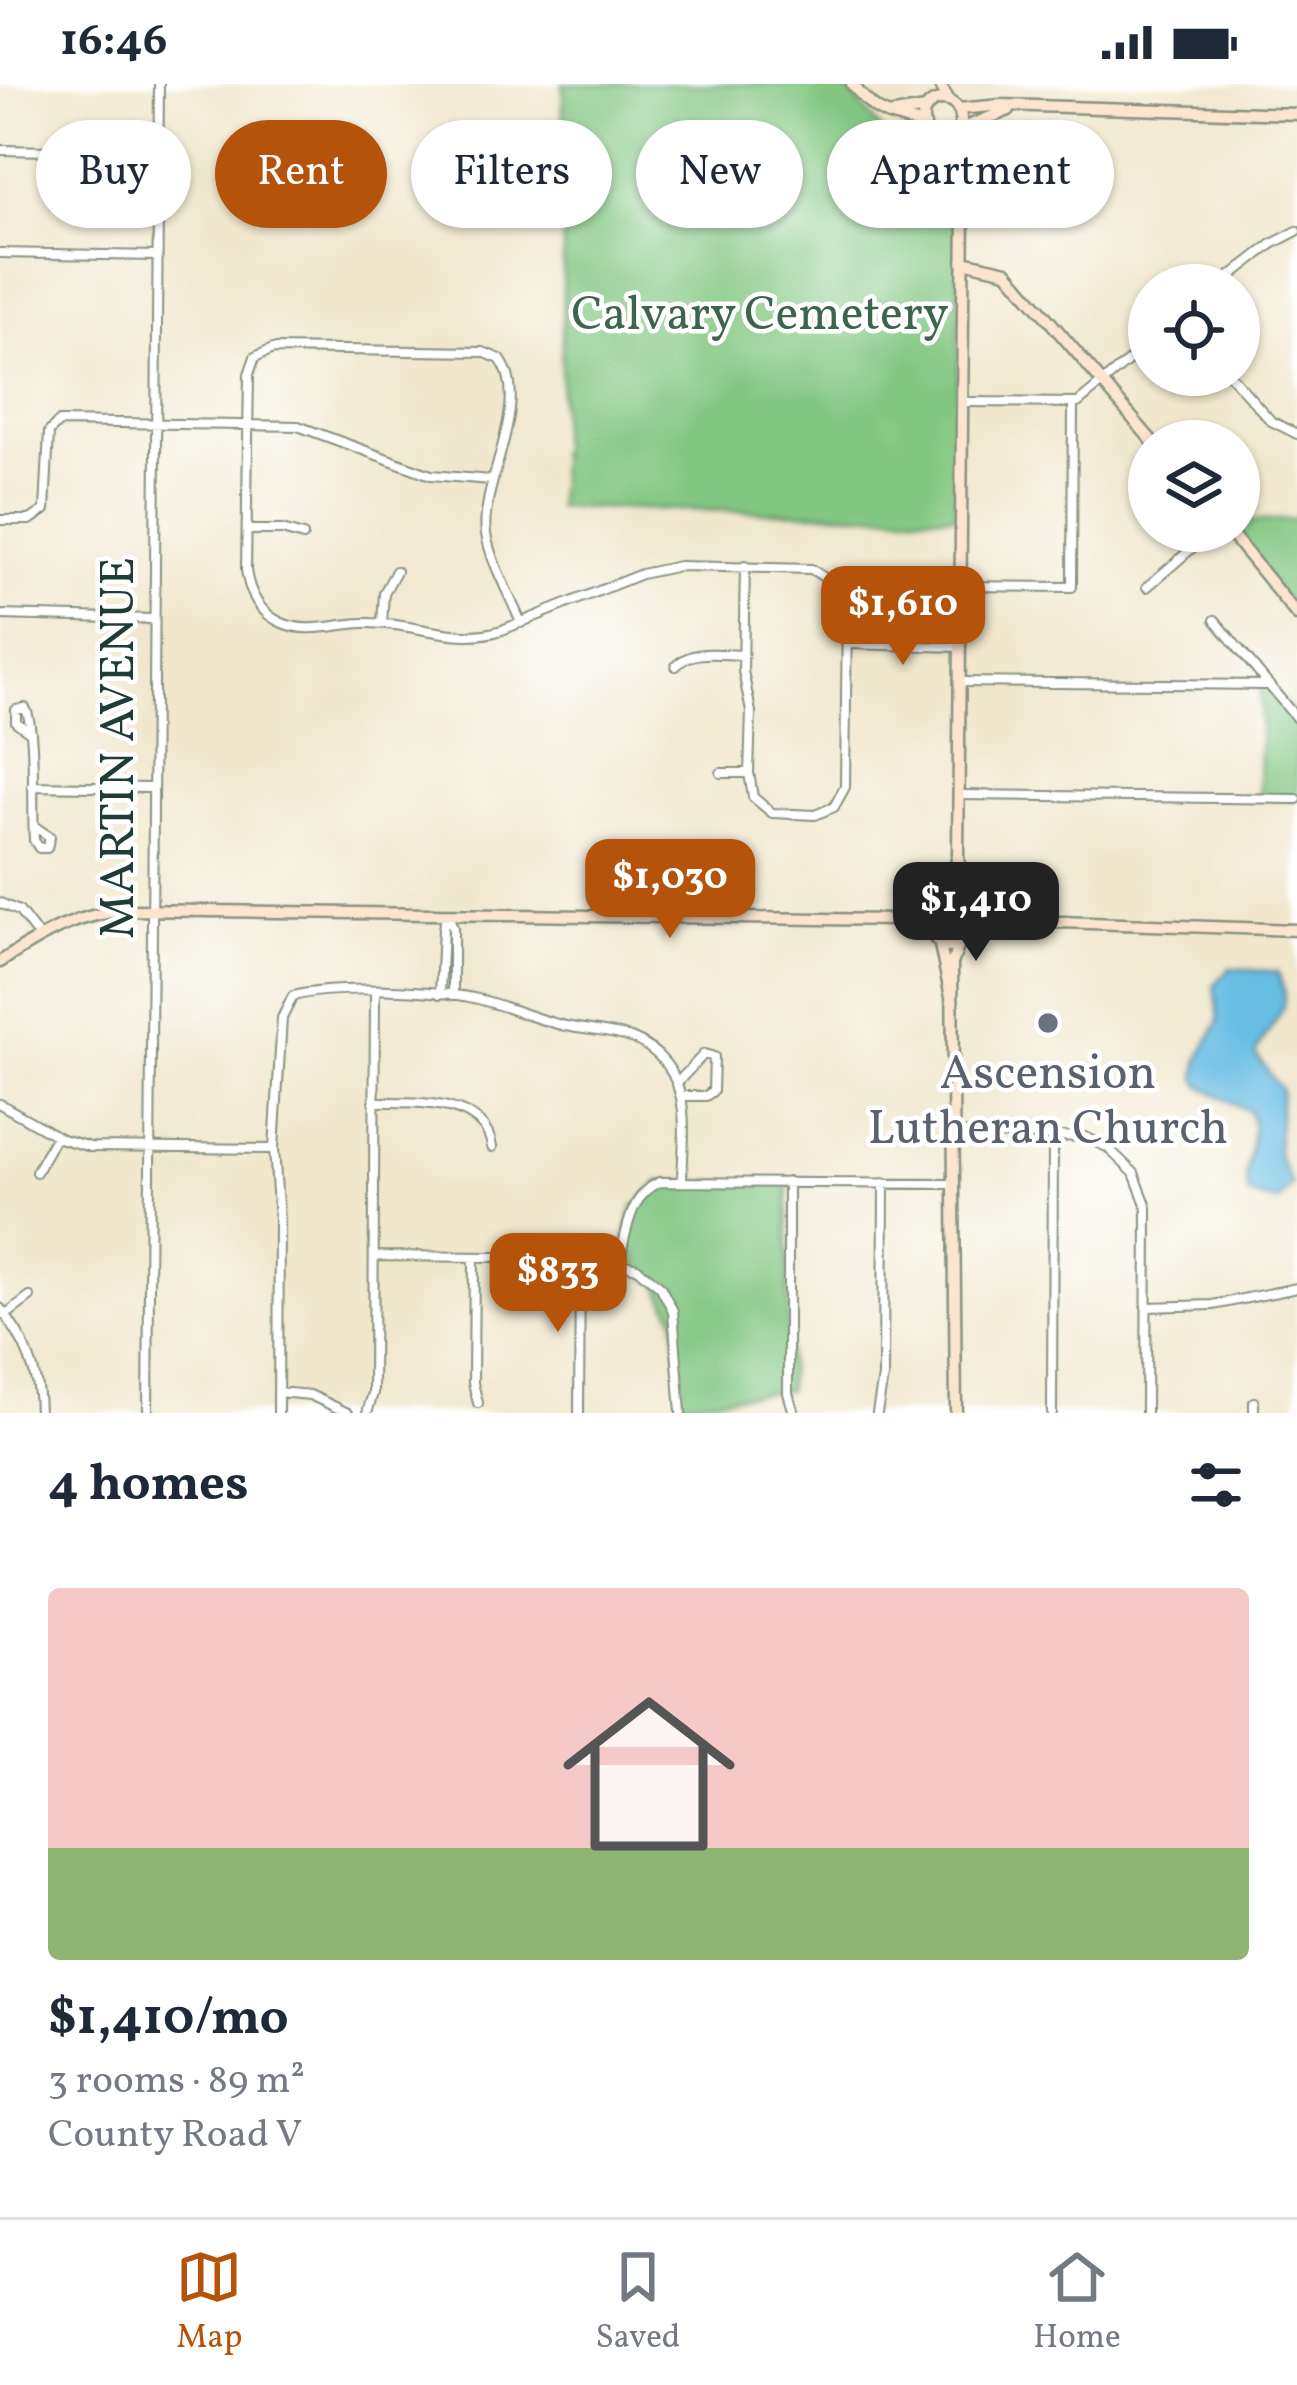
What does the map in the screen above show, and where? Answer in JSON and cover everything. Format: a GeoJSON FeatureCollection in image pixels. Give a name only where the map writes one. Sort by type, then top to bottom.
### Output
{"type":"FeatureCollection","features":[{"type":"Feature","properties":{"kind":"main road"},"geometry":{"type":"LineString","coordinates":[[852,84],[873,109],[901,120]]}},
{"type":"Feature","properties":{"kind":"main road"},"geometry":{"type":"LineString","coordinates":[[928,120],[930,84]]}},
{"type":"Feature","properties":{"kind":"main road"},"geometry":{"type":"LineString","coordinates":[[939,84],[961,120]]}},
{"type":"Feature","properties":{"kind":"main road"},"geometry":{"type":"LineString","coordinates":[[888,115],[954,105],[1297,114]]}},
{"type":"Feature","properties":{"kind":"main road"},"geometry":{"type":"LineString","coordinates":[[986,120],[1018,107]]}},
{"type":"Feature","properties":{"kind":"main road"},"geometry":{"type":"LineString","coordinates":[[956,1413],[952,962],[963,943],[966,916],[958,856],[963,228]]}},
{"type":"Feature","properties":{"kind":"main road"},"geometry":{"type":"LineString","coordinates":[[963,260],[1007,271],[1134,420]]}},
{"type":"Feature","properties":{"kind":"main road"},"geometry":{"type":"LineString","coordinates":[[1245,552],[1297,615]]}},
{"type":"Feature","properties":{"kind":"main road"},"geometry":{"type":"LineString","coordinates":[[932,932],[958,856]]}},
{"type":"Feature","properties":{"kind":"main road"},"geometry":{"type":"LineString","coordinates":[[0,962],[80,916],[151,909],[894,920],[941,913],[966,916],[985,925],[1060,922],[1297,930]]}},
{"type":"Feature","properties":{"kind":"main road"},"geometry":{"type":"LineString","coordinates":[[894,920],[932,932],[940,945],[955,1011]]}},
{"type":"Feature","properties":{"kind":"main road"},"geometry":{"type":"LineString","coordinates":[[940,945],[1060,922]]}},
{"type":"Feature","properties":{"kind":"street","name":"MARTIN AVENUE"},"geometry":{"type":"LineString","coordinates":[[158,120],[159,84]]}},
{"type":"Feature","properties":{"kind":"street"},"geometry":{"type":"LineString","coordinates":[[0,150],[36,151]]}},
{"type":"Feature","properties":{"kind":"street","name":"MARTIN AVENUE"},"geometry":{"type":"LineString","coordinates":[[148,1413],[157,228]]}},
{"type":"Feature","properties":{"kind":"street"},"geometry":{"type":"LineString","coordinates":[[1247,264],[1297,231]]}},
{"type":"Feature","properties":{"kind":"street"},"geometry":{"type":"LineString","coordinates":[[0,253],[157,256]]}},
{"type":"Feature","properties":{"kind":"street"},"geometry":{"type":"LineString","coordinates":[[521,622],[487,538],[491,480],[506,441],[508,377],[502,361],[489,352],[267,350],[255,357],[250,368],[248,424],[249,586],[274,619],[304,628],[382,623],[470,636],[521,622],[646,572],[679,566],[745,566],[806,568],[829,578],[845,603],[845,788],[839,802],[820,814],[769,812],[755,800],[748,772],[751,712],[744,681],[745,566]]}},
{"type":"Feature","properties":{"kind":"street"},"geometry":{"type":"LineString","coordinates":[[963,402],[1073,404],[1128,362]]}},
{"type":"Feature","properties":{"kind":"street"},"geometry":{"type":"LineString","coordinates":[[1249,396],[1271,421],[1297,434]]}},
{"type":"Feature","properties":{"kind":"street"},"geometry":{"type":"LineString","coordinates":[[961,586],[1072,587],[1073,404]]}},
{"type":"Feature","properties":{"kind":"street"},"geometry":{"type":"LineString","coordinates":[[0,520],[32,520],[46,508],[49,436],[52,426],[61,422],[305,427],[439,478],[491,480]]}},
{"type":"Feature","properties":{"kind":"street"},"geometry":{"type":"LineString","coordinates":[[247,530],[283,530],[303,536]]}},
{"type":"Feature","properties":{"kind":"street"},"geometry":{"type":"LineString","coordinates":[[1147,587],[1188,552]]}},
{"type":"Feature","properties":{"kind":"street"},"geometry":{"type":"LineString","coordinates":[[382,623],[384,593],[396,571]]}},
{"type":"Feature","properties":{"kind":"street"},"geometry":{"type":"LineString","coordinates":[[0,616],[152,619]]}},
{"type":"Feature","properties":{"kind":"street"},"geometry":{"type":"LineString","coordinates":[[1215,620],[1297,719]]}},
{"type":"Feature","properties":{"kind":"street"},"geometry":{"type":"LineString","coordinates":[[847,644],[960,647]]}},
{"type":"Feature","properties":{"kind":"street"},"geometry":{"type":"LineString","coordinates":[[676,666],[684,656],[695,654],[743,655]]}},
{"type":"Feature","properties":{"kind":"street"},"geometry":{"type":"LineString","coordinates":[[960,682],[1269,686]]}},
{"type":"Feature","properties":{"kind":"street"},"geometry":{"type":"LineString","coordinates":[[31,733],[34,826]]}},
{"type":"Feature","properties":{"kind":"street"},"geometry":{"type":"LineString","coordinates":[[721,773],[748,772]]}},
{"type":"Feature","properties":{"kind":"street"},"geometry":{"type":"LineString","coordinates":[[31,786],[150,788]]}},
{"type":"Feature","properties":{"kind":"street"},"geometry":{"type":"LineString","coordinates":[[958,795],[1297,800]]}},
{"type":"Feature","properties":{"kind":"street"},"geometry":{"type":"LineString","coordinates":[[0,903],[20,910],[39,937]]}},
{"type":"Feature","properties":{"kind":"street"},"geometry":{"type":"LineString","coordinates":[[440,994],[442,928],[448,913]]}},
{"type":"Feature","properties":{"kind":"street"},"geometry":{"type":"LineString","coordinates":[[448,913],[453,928],[453,995]]}},
{"type":"Feature","properties":{"kind":"street"},"geometry":{"type":"LineString","coordinates":[[278,1413],[279,1220],[274,1149],[283,1018],[293,996],[324,991],[453,995],[485,1000],[561,1025],[627,1035],[656,1053],[677,1083],[682,1181]]}},
{"type":"Feature","properties":{"kind":"street"},"geometry":{"type":"LineString","coordinates":[[367,1413],[373,1393],[375,992]]}},
{"type":"Feature","properties":{"kind":"street"},"geometry":{"type":"LineString","coordinates":[[677,1083],[704,1054],[714,1057],[716,1087],[712,1093],[681,1096]]}},
{"type":"Feature","properties":{"kind":"street"},"geometry":{"type":"LineString","coordinates":[[374,1102],[458,1110],[485,1129],[492,1147]]}},
{"type":"Feature","properties":{"kind":"street"},"geometry":{"type":"LineString","coordinates":[[0,1104],[56,1136],[100,1149],[274,1149]]}},
{"type":"Feature","properties":{"kind":"street"},"geometry":{"type":"LineString","coordinates":[[956,1133],[1097,1141],[1118,1155],[1137,1178],[1147,1207],[1146,1413]]}},
{"type":"Feature","properties":{"kind":"street"},"geometry":{"type":"LineString","coordinates":[[1052,1413],[1053,1135]]}},
{"type":"Feature","properties":{"kind":"street"},"geometry":{"type":"LineString","coordinates":[[36,1172],[56,1136]]}},
{"type":"Feature","properties":{"kind":"street"},"geometry":{"type":"LineString","coordinates":[[788,1182],[788,1394],[794,1413]]}},
{"type":"Feature","properties":{"kind":"street"},"geometry":{"type":"LineString","coordinates":[[619,1262],[633,1208],[643,1192],[659,1183],[956,1184]]}},
{"type":"Feature","properties":{"kind":"street"},"geometry":{"type":"LineString","coordinates":[[877,1413],[884,1377],[884,1183]]}},
{"type":"Feature","properties":{"kind":"street"},"geometry":{"type":"LineString","coordinates":[[374,1256],[580,1258],[619,1262],[651,1277],[670,1302],[675,1323],[681,1413]]}},
{"type":"Feature","properties":{"kind":"street"},"geometry":{"type":"LineString","coordinates":[[474,1257],[473,1383],[478,1403]]}},
{"type":"Feature","properties":{"kind":"street"},"geometry":{"type":"LineString","coordinates":[[579,1413],[580,1258]]}},
{"type":"Feature","properties":{"kind":"street"},"geometry":{"type":"LineString","coordinates":[[1146,1307],[1213,1305],[1297,1288]]}},
{"type":"Feature","properties":{"kind":"street"},"geometry":{"type":"LineString","coordinates":[[30,1297],[3,1312],[32,1361],[39,1413]]}},
{"type":"Feature","properties":{"kind":"street"},"geometry":{"type":"LineString","coordinates":[[278,1392],[310,1395],[348,1413]]}},
{"type":"Feature","properties":{"kind":"green space","name":"Calvary Cemetery"},"geometry":{"type":"Polygon","coordinates":[[[563,84],[843,84],[873,120],[827,120],[827,228],[960,228],[956,516],[557,507],[563,228],[612,228],[612,120],[563,120],[563,84]]]}},
{"type":"Feature","properties":{"kind":"green space"},"geometry":{"type":"Polygon","coordinates":[[[1297,519],[1297,615],[1246,552],[1260,552],[1260,521],[1297,519]]]}},
{"type":"Feature","properties":{"kind":"green space"},"geometry":{"type":"Polygon","coordinates":[[[1261,685],[1269,685],[1297,719],[1297,799],[1259,799],[1261,685]]]}},
{"type":"Feature","properties":{"kind":"green space"},"geometry":{"type":"Polygon","coordinates":[[[659,1182],[788,1182],[788,1390],[680,1402],[675,1318],[658,1284],[619,1262],[633,1208],[659,1182]]]}},
{"type":"Feature","properties":{"kind":"water"},"geometry":{"type":"Polygon","coordinates":[[[1230,968],[1277,972],[1282,986],[1283,1007],[1256,1054],[1281,1090],[1277,1153],[1292,1185],[1277,1202],[1248,1194],[1250,1112],[1203,1087],[1197,1079],[1199,1060],[1219,1021],[1215,984],[1230,968]]]}},
{"type":"Feature","properties":{"kind":"place","name":"Ascension Lutheran Church"},"geometry":{"type":"Point","coordinates":[1048,1023]}}]}
